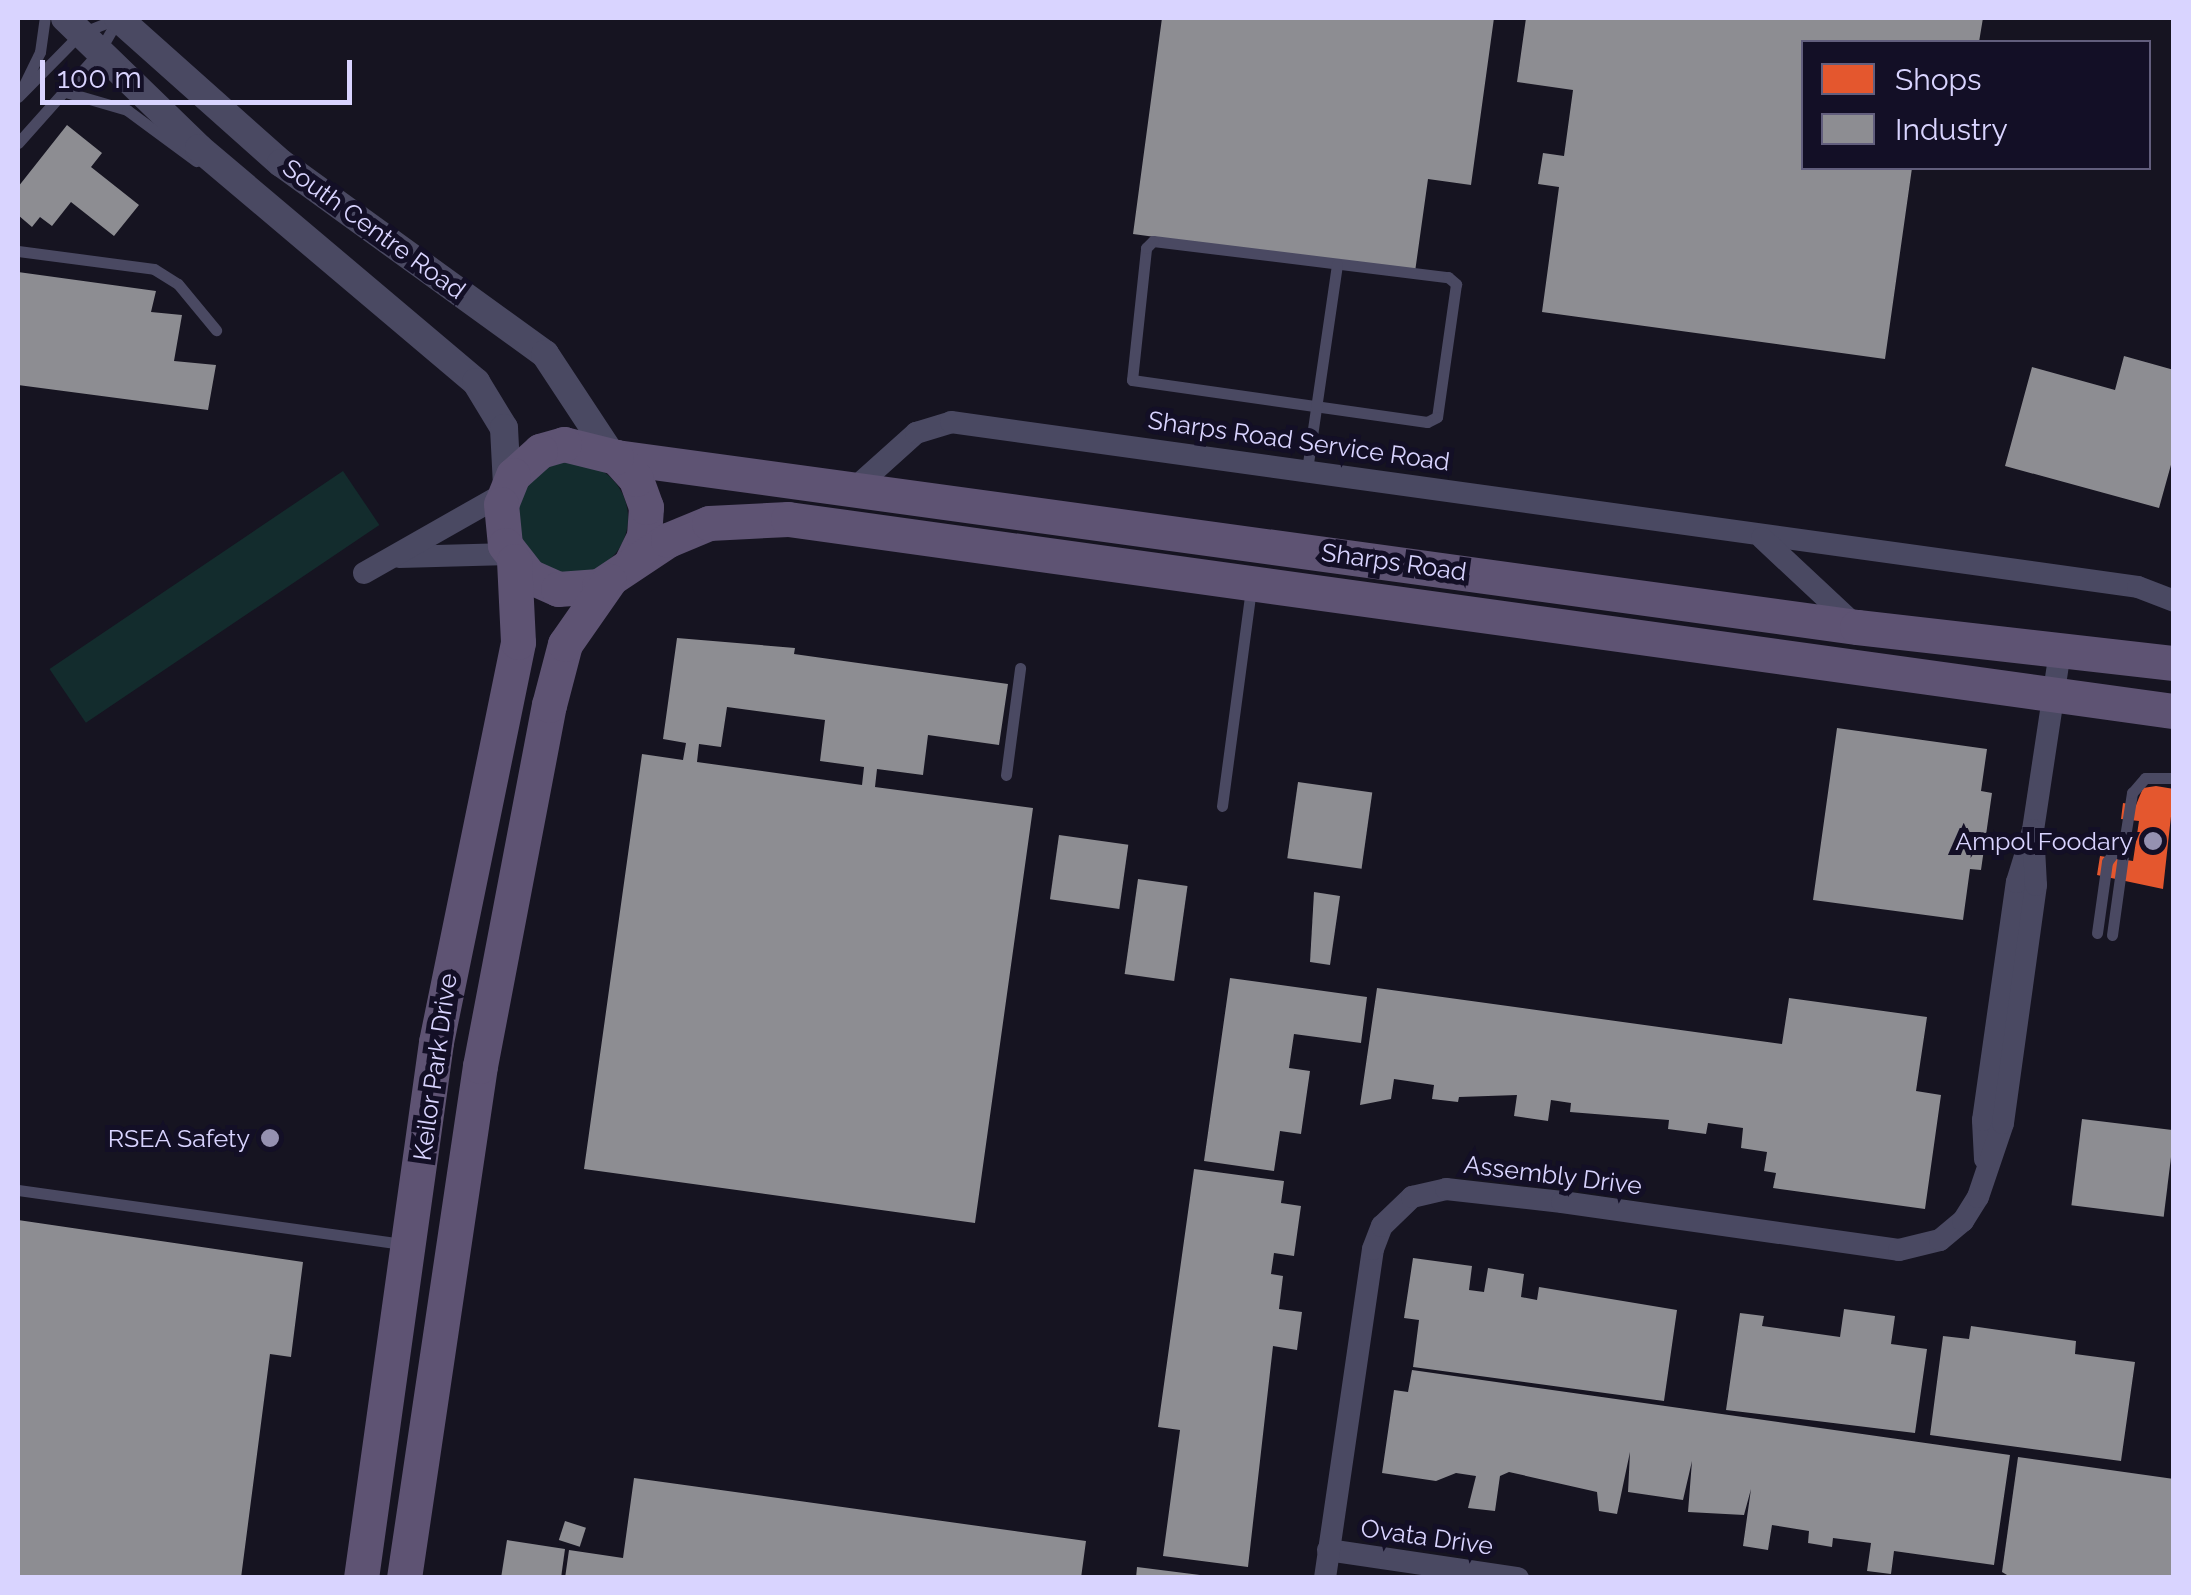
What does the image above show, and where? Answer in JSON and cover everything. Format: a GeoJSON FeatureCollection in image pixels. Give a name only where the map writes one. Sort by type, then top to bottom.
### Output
{"type":"FeatureCollection","features":[{"type":"Feature","properties":{"kind":"main road"},"geometry":{"type":"LineString","coordinates":[[576,444],[613,455],[636,479],[646,506],[644,536],[620,572],[558,589],[512,558],[500,525],[505,490],[530,458],[552,447],[576,444]]}},
{"type":"Feature","properties":{"kind":"main road","name":"Sharps Road"},"geometry":{"type":"LineString","coordinates":[[613,455],[1858,626],[2174,663]]}},
{"type":"Feature","properties":{"kind":"main road","name":"Sharps Road"},"geometry":{"type":"LineString","coordinates":[[620,572],[709,523],[752,517],[2174,711]]}},
{"type":"Feature","properties":{"kind":"main road","name":"Keilor Park Drive"},"geometry":{"type":"LineString","coordinates":[[361,1578],[450,964],[518,642],[512,558]]}},
{"type":"Feature","properties":{"kind":"main road","name":"Keilor Park Drive"},"geometry":{"type":"LineString","coordinates":[[404,1578],[480,1066],[549,705],[564,644],[620,572]]}},
{"type":"Feature","properties":{"kind":"street","name":"South Centre Road"},"geometry":{"type":"LineString","coordinates":[[118,18],[281,163],[545,354],[613,455]]}},
{"type":"Feature","properties":{"kind":"street","name":"South Centre Road"},"geometry":{"type":"LineString","coordinates":[[82,34],[291,224],[476,382],[504,428],[505,490]]}},
{"type":"Feature","properties":{"kind":"street","name":"Sharps Road Service Road"},"geometry":{"type":"LineString","coordinates":[[856,487],[916,434],[951,422],[2138,587],[2174,601]]}},
{"type":"Feature","properties":{"kind":"street"},"geometry":{"type":"LineString","coordinates":[[364,573],[399,557],[450,520],[505,490]]}},
{"type":"Feature","properties":{"kind":"street"},"geometry":{"type":"LineString","coordinates":[[1755,533],[1858,626]]}},
{"type":"Feature","properties":{"kind":"street"},"geometry":{"type":"LineString","coordinates":[[399,557],[512,558]]}},
{"type":"Feature","properties":{"kind":"street","name":"Assembly Drive"},"geometry":{"type":"LineString","coordinates":[[1324,1578],[1373,1249],[1382,1226],[1412,1197],[1462,1191],[1900,1250],[1950,1233],[1971,1211],[2002,1123],[2036,885],[2033,830],[2060,651]]}},
{"type":"Feature","properties":{"kind":"street","name":"Ovata Drive"},"geometry":{"type":"LineString","coordinates":[[1328,1550],[1518,1578]]}},
{"type":"Feature","properties":{"kind":"lane"},"geometry":{"type":"LineString","coordinates":[[19,93],[40,52],[45,18]]}},
{"type":"Feature","properties":{"kind":"lane"},"geometry":{"type":"LineString","coordinates":[[19,93],[82,34],[118,18]]}},
{"type":"Feature","properties":{"kind":"lane"},"geometry":{"type":"LineString","coordinates":[[18,143],[62,91],[82,34],[118,18]]}},
{"type":"Feature","properties":{"kind":"lane"},"geometry":{"type":"LineString","coordinates":[[62,91],[127,110],[291,224]]}},
{"type":"Feature","properties":{"kind":"lane"},"geometry":{"type":"LineString","coordinates":[[1163,240],[1337,264],[1454,281],[1444,374],[1434,421],[1132,380],[1146,248],[1163,240]]}},
{"type":"Feature","properties":{"kind":"lane"},"geometry":{"type":"LineString","coordinates":[[18,251],[154,269],[178,284],[216,330]]}},
{"type":"Feature","properties":{"kind":"lane"},"geometry":{"type":"LineString","coordinates":[[1306,470],[1337,264]]}},
{"type":"Feature","properties":{"kind":"lane"},"geometry":{"type":"LineString","coordinates":[[1222,806],[1252,585]]}},
{"type":"Feature","properties":{"kind":"lane"},"geometry":{"type":"LineString","coordinates":[[1006,775],[1020,668]]}},
{"type":"Feature","properties":{"kind":"lane"},"geometry":{"type":"LineString","coordinates":[[2112,935],[2136,784],[2174,778]]}},
{"type":"Feature","properties":{"kind":"lane"},"geometry":{"type":"LineString","coordinates":[[2098,933],[2106,862],[2126,837]]}},
{"type":"Feature","properties":{"kind":"lane"},"geometry":{"type":"LineString","coordinates":[[18,1190],[410,1244]]}},
{"type":"Feature","properties":{"kind":"green space"},"geometry":{"type":"Polygon","coordinates":[[[572,462],[594,466],[612,478],[624,496],[628,518],[624,540],[612,558],[594,570],[572,574],[550,570],[532,558],[520,540],[516,518],[520,496],[532,478],[550,466],[572,462]]]}},
{"type":"Feature","properties":{"kind":"green space"},"geometry":{"type":"Polygon","coordinates":[[[343,471],[379,525],[86,723],[50,669],[343,471]]]}},
{"type":"Feature","properties":{"kind":"building: Shops","name":"Ampol Foodary"},"geometry":{"type":"Polygon","coordinates":[[[2143,788],[2174,789],[2163,889],[2097,875],[2100,856],[2133,861],[2139,821],[2121,819],[2123,803],[2136,805],[2143,788]]]}},
{"type":"Feature","properties":{"kind":"building: Industry"},"geometry":{"type":"Polygon","coordinates":[[[1162,18],[1494,18],[1471,185],[1428,179],[1415,272],[1133,234],[1162,18]]]}},
{"type":"Feature","properties":{"kind":"building: Industry"},"geometry":{"type":"Polygon","coordinates":[[[1526,18],[1983,18],[1979,40],[1801,40],[1801,170],[1912,170],[1885,359],[1542,312],[1559,187],[1538,184],[1543,153],[1564,156],[1573,90],[1517,82],[1526,18]]]}},
{"type":"Feature","properties":{"kind":"building: Industry"},"geometry":{"type":"Polygon","coordinates":[[[67,125],[102,153],[91,167],[139,205],[114,236],[71,202],[52,226],[40,217],[32,227],[18,215],[18,187],[67,125]]]}},
{"type":"Feature","properties":{"kind":"building: Industry"},"geometry":{"type":"Polygon","coordinates":[[[18,272],[156,291],[151,312],[182,315],[174,361],[216,365],[208,410],[18,385],[18,272]]]}},
{"type":"Feature","properties":{"kind":"building: Industry"},"geometry":{"type":"Polygon","coordinates":[[[2124,356],[2174,370],[2174,454],[2159,508],[2005,466],[2032,367],[2115,390],[2124,356]]]}},
{"type":"Feature","properties":{"kind":"building: Industry"},"geometry":{"type":"Polygon","coordinates":[[[677,638],[795,648],[794,654],[1008,684],[999,745],[928,735],[923,775],[877,769],[875,787],[1033,808],[975,1223],[584,1169],[642,754],[683,760],[686,743],[663,739],[677,638]],[[727,707],[721,747],[699,744],[697,762],[862,785],[864,767],[820,761],[825,720],[727,707]]]}},
{"type":"Feature","properties":{"kind":"building: Industry"},"geometry":{"type":"Polygon","coordinates":[[[1837,728],[1987,749],[1981,791],[1992,793],[1981,870],[1970,869],[1963,920],[1813,900],[1837,728]]]}},
{"type":"Feature","properties":{"kind":"building: Industry"},"geometry":{"type":"Polygon","coordinates":[[[1298,782],[1372,792],[1362,869],[1287,858],[1298,782]]]}},
{"type":"Feature","properties":{"kind":"building: Industry"},"geometry":{"type":"Polygon","coordinates":[[[1059,835],[1128,845],[1119,909],[1050,899],[1059,835]]]}},
{"type":"Feature","properties":{"kind":"building: Industry"},"geometry":{"type":"Polygon","coordinates":[[[1138,879],[1188,886],[1174,981],[1125,974],[1138,879]]]}},
{"type":"Feature","properties":{"kind":"building: Industry"},"geometry":{"type":"Polygon","coordinates":[[[1314,892],[1340,896],[1330,965],[1310,962],[1314,892]]]}},
{"type":"Feature","properties":{"kind":"building: Industry"},"geometry":{"type":"Polygon","coordinates":[[[1230,978],[1367,997],[1361,1043],[1294,1034],[1289,1068],[1310,1071],[1301,1134],[1280,1131],[1274,1171],[1204,1161],[1230,978]]]}},
{"type":"Feature","properties":{"kind":"building: Industry"},"geometry":{"type":"Polygon","coordinates":[[[1377,988],[1782,1044],[1789,998],[1927,1017],[1916,1091],[1941,1095],[1925,1209],[1773,1188],[1776,1173],[1764,1171],[1767,1152],[1741,1148],[1743,1128],[1708,1123],[1706,1134],[1668,1129],[1669,1120],[1570,1112],[1571,1103],[1551,1100],[1548,1121],[1514,1116],[1517,1095],[1459,1097],[1458,1102],[1432,1099],[1434,1085],[1394,1079],[1391,1099],[1360,1105],[1377,988]]]}},
{"type":"Feature","properties":{"kind":"building: Industry"},"geometry":{"type":"Polygon","coordinates":[[[2082,1119],[2174,1130],[2164,1217],[2071,1205],[2082,1119]]]}},
{"type":"Feature","properties":{"kind":"building: Industry"},"geometry":{"type":"Polygon","coordinates":[[[1194,1169],[1284,1181],[1281,1203],[1301,1206],[1294,1256],[1274,1253],[1271,1274],[1283,1276],[1279,1309],[1302,1312],[1297,1350],[1273,1346],[1248,1567],[1163,1556],[1180,1430],[1158,1427],[1194,1169]]]}},
{"type":"Feature","properties":{"kind":"building: Industry"},"geometry":{"type":"Polygon","coordinates":[[[18,1220],[303,1262],[291,1357],[270,1354],[241,1578],[18,1578],[18,1220]]]}},
{"type":"Feature","properties":{"kind":"building: Industry"},"geometry":{"type":"Polygon","coordinates":[[[1413,1258],[1472,1266],[1469,1290],[1484,1292],[1488,1268],[1524,1274],[1521,1297],[1537,1300],[1539,1287],[1677,1310],[1664,1401],[1413,1367],[1419,1320],[1404,1318],[1413,1258]]]}},
{"type":"Feature","properties":{"kind":"building: Industry"},"geometry":{"type":"Polygon","coordinates":[[[1844,1309],[1895,1316],[1891,1344],[1927,1349],[1915,1433],[1726,1410],[1740,1313],[1764,1316],[1762,1326],[1840,1337],[1844,1309]]]}},
{"type":"Feature","properties":{"kind":"building: Industry"},"geometry":{"type":"Polygon","coordinates":[[[1971,1326],[2076,1341],[2075,1354],[2135,1362],[2121,1461],[1930,1435],[1943,1336],[1969,1339],[1971,1326]]]}},
{"type":"Feature","properties":{"kind":"building: Industry"},"geometry":{"type":"Polygon","coordinates":[[[1412,1370],[2010,1455],[1994,1565],[1894,1551],[1891,1574],[1867,1571],[1871,1543],[1833,1538],[1832,1547],[1808,1543],[1809,1531],[1772,1525],[1768,1550],[1743,1546],[1751,1489],[1744,1515],[1688,1512],[1692,1461],[1683,1500],[1628,1492],[1630,1452],[1617,1514],[1599,1511],[1597,1492],[1509,1472],[1500,1476],[1495,1511],[1468,1508],[1476,1476],[1456,1473],[1436,1481],[1382,1473],[1394,1390],[1408,1392],[1412,1370]]]}},
{"type":"Feature","properties":{"kind":"building: Industry"},"geometry":{"type":"Polygon","coordinates":[[[2018,1457],[2174,1479],[2174,1578],[2012,1578],[2002,1572],[2018,1457]]]}},
{"type":"Feature","properties":{"kind":"building: Industry"},"geometry":{"type":"Polygon","coordinates":[[[634,1478],[1086,1541],[1081,1578],[565,1578],[569,1550],[623,1558],[634,1478]]]}},
{"type":"Feature","properties":{"kind":"building: Industry"},"geometry":{"type":"Polygon","coordinates":[[[565,1521],[586,1528],[580,1547],[559,1540],[565,1521]]]}},
{"type":"Feature","properties":{"kind":"building: Industry"},"geometry":{"type":"Polygon","coordinates":[[[507,1540],[565,1549],[561,1578],[501,1578],[507,1540]]]}},
{"type":"Feature","properties":{"kind":"building: Industry"},"geometry":{"type":"Polygon","coordinates":[[[1137,1567],[1200,1575],[1200,1578],[1136,1578],[1137,1567]]]}},
{"type":"Feature","properties":{"kind":"place","name":"Ampol Foodary"},"geometry":{"type":"Point","coordinates":[2153,841]}},
{"type":"Feature","properties":{"kind":"place","name":"RSEA Safety"},"geometry":{"type":"Point","coordinates":[270,1138]}}]}
